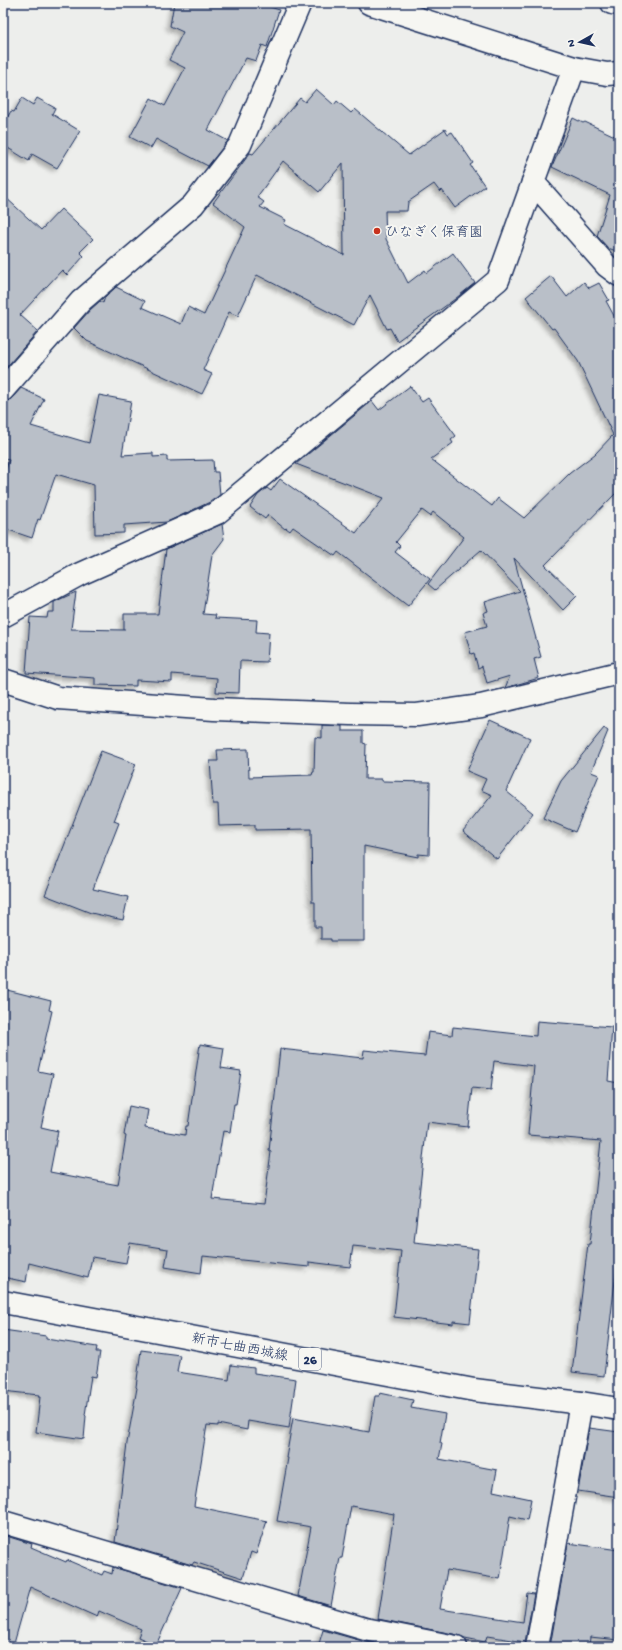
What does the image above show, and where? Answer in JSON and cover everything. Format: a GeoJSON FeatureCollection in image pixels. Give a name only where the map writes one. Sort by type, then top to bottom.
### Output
{"type":"FeatureCollection","features":[{"type":"Feature","properties":{"kind":"street"},"geometry":{"type":"LineString","coordinates":[[3,390],[81,301],[194,205],[240,145],[300,3]]}},
{"type":"Feature","properties":{"kind":"street"},"geometry":{"type":"LineString","coordinates":[[369,3],[574,68],[607,74],[619,73]]}},
{"type":"Feature","properties":{"kind":"street"},"geometry":{"type":"LineString","coordinates":[[612,3],[619,4]]}},
{"type":"Feature","properties":{"kind":"street"},"geometry":{"type":"LineString","coordinates":[[3,616],[80,574],[217,513],[498,280],[574,68]]}},
{"type":"Feature","properties":{"kind":"street"},"geometry":{"type":"LineString","coordinates":[[533,182],[607,266],[619,275]]}},
{"type":"Feature","properties":{"kind":"street"},"geometry":{"type":"LineString","coordinates":[[3,680],[58,698],[214,710],[417,715],[482,706],[619,673]]}},
{"type":"Feature","properties":{"kind":"street","name":"新市七曲西城線"},"geometry":{"type":"LineString","coordinates":[[3,1302],[474,1390],[619,1409]]}},
{"type":"Feature","properties":{"kind":"street"},"geometry":{"type":"LineString","coordinates":[[537,1647],[581,1403]]}},
{"type":"Feature","properties":{"kind":"street"},"geometry":{"type":"LineString","coordinates":[[3,1522],[365,1628],[456,1647]]}},
{"type":"Feature","properties":{"kind":"building"},"geometry":{"type":"Polygon","coordinates":[[[174,3],[259,3],[279,10],[267,47],[262,45],[256,61],[246,58],[208,130],[228,141],[208,166],[156,139],[151,148],[130,137],[151,98],[165,106],[185,68],[169,60],[183,32],[170,26],[174,3]]]}},
{"type":"Feature","properties":{"kind":"building"},"geometry":{"type":"Polygon","coordinates":[[[316,89],[334,105],[337,101],[351,113],[355,109],[409,155],[445,129],[448,134],[452,132],[473,163],[470,165],[485,186],[455,208],[442,190],[440,192],[434,184],[408,202],[407,211],[385,211],[386,239],[408,283],[425,270],[427,273],[453,253],[475,283],[397,341],[390,328],[387,329],[370,295],[354,325],[257,275],[238,316],[229,312],[203,370],[212,374],[202,394],[87,341],[74,328],[100,301],[103,303],[105,297],[116,287],[145,301],[142,307],[181,324],[188,307],[204,315],[245,227],[213,203],[250,153],[253,154],[300,98],[305,102],[316,89]],[[283,161],[257,197],[264,202],[260,207],[286,220],[284,224],[344,255],[343,163],[319,192],[283,161]]]}},
{"type":"Feature","properties":{"kind":"building"},"geometry":{"type":"Polygon","coordinates":[[[22,98],[33,105],[37,98],[55,108],[52,114],[80,131],[57,168],[32,154],[29,161],[3,145],[3,125],[11,111],[14,112],[22,98]]]}},
{"type":"Feature","properties":{"kind":"building"},"geometry":{"type":"Polygon","coordinates":[[[573,118],[619,138],[619,252],[608,248],[597,236],[610,195],[552,167],[573,118]]]}},
{"type":"Feature","properties":{"kind":"building"},"geometry":{"type":"Polygon","coordinates":[[[3,195],[41,230],[61,209],[93,239],[80,252],[84,256],[67,275],[62,270],[20,315],[38,331],[3,371],[3,195]]]}},
{"type":"Feature","properties":{"kind":"building"},"geometry":{"type":"Polygon","coordinates":[[[551,276],[567,297],[584,282],[589,288],[599,283],[609,300],[606,301],[619,325],[619,490],[545,565],[577,596],[563,610],[514,558],[541,657],[534,659],[539,678],[505,688],[510,676],[487,683],[482,666],[478,668],[474,653],[471,654],[465,632],[487,626],[483,613],[488,611],[485,602],[520,591],[481,550],[435,590],[428,584],[464,537],[433,512],[430,516],[422,510],[396,542],[400,546],[395,552],[430,579],[408,606],[338,552],[335,556],[293,527],[290,531],[286,528],[285,529],[268,515],[265,519],[250,507],[258,495],[267,488],[271,491],[280,479],[356,533],[384,498],[296,464],[372,401],[379,410],[410,386],[422,402],[428,398],[456,436],[451,440],[453,443],[431,459],[492,506],[498,498],[524,518],[570,473],[595,454],[613,435],[578,361],[554,328],[552,329],[526,297],[551,276]]]}},
{"type":"Feature","properties":{"kind":"building"},"geometry":{"type":"Polygon","coordinates":[[[21,388],[44,399],[31,426],[89,443],[99,395],[131,401],[122,455],[153,453],[153,457],[167,456],[167,461],[213,460],[214,472],[218,472],[220,495],[210,502],[167,522],[124,525],[124,533],[95,534],[94,485],[56,474],[32,538],[3,528],[3,479],[9,460],[3,458],[3,402],[7,402],[21,388]]]}},
{"type":"Feature","properties":{"kind":"building"},"geometry":{"type":"Polygon","coordinates":[[[222,524],[224,539],[212,555],[203,614],[216,615],[215,618],[257,620],[256,632],[269,633],[267,662],[240,661],[239,693],[216,692],[217,678],[172,674],[172,682],[136,680],[136,686],[95,685],[95,678],[26,673],[30,617],[47,618],[48,612],[54,612],[54,602],[76,592],[71,629],[124,630],[124,614],[158,614],[166,549],[222,524]]]}},
{"type":"Feature","properties":{"kind":"building"},"geometry":{"type":"Polygon","coordinates":[[[490,720],[530,738],[506,791],[533,813],[497,859],[463,831],[492,795],[481,790],[486,779],[467,771],[490,720]]]}},
{"type":"Feature","properties":{"kind":"building"},"geometry":{"type":"Polygon","coordinates":[[[322,725],[342,726],[342,731],[363,731],[363,743],[366,744],[365,779],[382,779],[382,781],[430,782],[429,855],[418,854],[418,857],[364,846],[364,941],[331,941],[331,939],[321,939],[321,927],[315,927],[315,902],[312,902],[311,829],[255,830],[255,825],[219,826],[218,804],[213,804],[210,761],[218,761],[217,750],[248,749],[249,777],[312,775],[314,772],[315,737],[322,738],[322,725]]]}},
{"type":"Feature","properties":{"kind":"building"},"geometry":{"type":"Polygon","coordinates":[[[604,728],[608,731],[591,772],[599,775],[575,832],[543,818],[561,781],[604,728]]]}},
{"type":"Feature","properties":{"kind":"building"},"geometry":{"type":"Polygon","coordinates":[[[101,751],[136,764],[114,821],[119,823],[93,889],[128,897],[123,920],[91,913],[45,895],[101,751]]]}},
{"type":"Feature","properties":{"kind":"building"},"geometry":{"type":"Polygon","coordinates":[[[3,989],[51,1001],[49,1010],[52,1011],[38,1071],[53,1074],[41,1127],[58,1131],[50,1172],[118,1185],[129,1106],[148,1110],[145,1128],[185,1135],[186,1126],[188,1126],[200,1044],[224,1048],[221,1068],[241,1071],[230,1132],[223,1131],[212,1199],[264,1204],[271,1152],[269,1151],[280,1049],[363,1058],[364,1050],[425,1056],[428,1032],[452,1035],[453,1027],[536,1036],[537,1021],[612,1027],[608,1081],[619,1083],[619,1227],[616,1246],[619,1246],[604,1376],[572,1372],[588,1244],[590,1244],[601,1141],[528,1135],[534,1066],[494,1061],[491,1090],[472,1088],[468,1127],[427,1122],[414,1242],[478,1249],[470,1323],[453,1321],[453,1324],[394,1317],[401,1251],[353,1246],[350,1267],[309,1262],[309,1267],[203,1256],[201,1273],[165,1267],[168,1249],[130,1243],[126,1263],[92,1257],[88,1278],[29,1263],[26,1282],[3,1277],[3,989]]]}},
{"type":"Feature","properties":{"kind":"building"},"geometry":{"type":"Polygon","coordinates":[[[3,1330],[46,1336],[46,1339],[97,1347],[96,1352],[100,1352],[96,1377],[91,1376],[85,1415],[84,1439],[36,1432],[39,1395],[3,1391],[3,1330]]]}},
{"type":"Feature","properties":{"kind":"building"},"geometry":{"type":"Polygon","coordinates":[[[141,1350],[180,1355],[177,1372],[229,1380],[231,1365],[254,1368],[254,1373],[296,1379],[289,1428],[248,1421],[247,1430],[218,1424],[218,1426],[207,1425],[194,1506],[267,1521],[256,1554],[251,1552],[243,1578],[194,1562],[192,1565],[115,1542],[127,1443],[137,1388],[141,1350]]]}},
{"type":"Feature","properties":{"kind":"building"},"geometry":{"type":"Polygon","coordinates":[[[380,1393],[413,1400],[411,1408],[445,1414],[439,1459],[497,1470],[493,1491],[531,1499],[527,1520],[510,1516],[500,1579],[447,1570],[440,1609],[523,1622],[527,1593],[534,1594],[525,1642],[487,1636],[485,1642],[378,1619],[394,1514],[351,1506],[342,1558],[340,1558],[331,1606],[298,1596],[311,1527],[277,1521],[293,1418],[369,1432],[375,1396],[379,1396],[380,1393]]]}},
{"type":"Feature","properties":{"kind":"building"},"geometry":{"type":"Polygon","coordinates":[[[589,1428],[619,1432],[619,1497],[578,1491],[589,1428]]]}},
{"type":"Feature","properties":{"kind":"building"},"geometry":{"type":"Polygon","coordinates":[[[3,1535],[32,1544],[31,1547],[102,1575],[104,1571],[112,1574],[113,1567],[182,1588],[156,1645],[138,1637],[141,1629],[99,1611],[97,1617],[30,1587],[13,1647],[3,1647],[3,1535]]]}},
{"type":"Feature","properties":{"kind":"building"},"geometry":{"type":"Polygon","coordinates":[[[568,1543],[619,1550],[619,1640],[590,1637],[589,1647],[550,1647],[568,1543]]]}},
{"type":"Feature","properties":{"kind":"building"},"geometry":{"type":"Polygon","coordinates":[[[323,1630],[382,1645],[381,1647],[318,1647],[323,1630]]]}},
{"type":"Feature","properties":{"kind":"place","name":"ひなぎく保育園"},"geometry":{"type":"Point","coordinates":[377,231]}}]}
